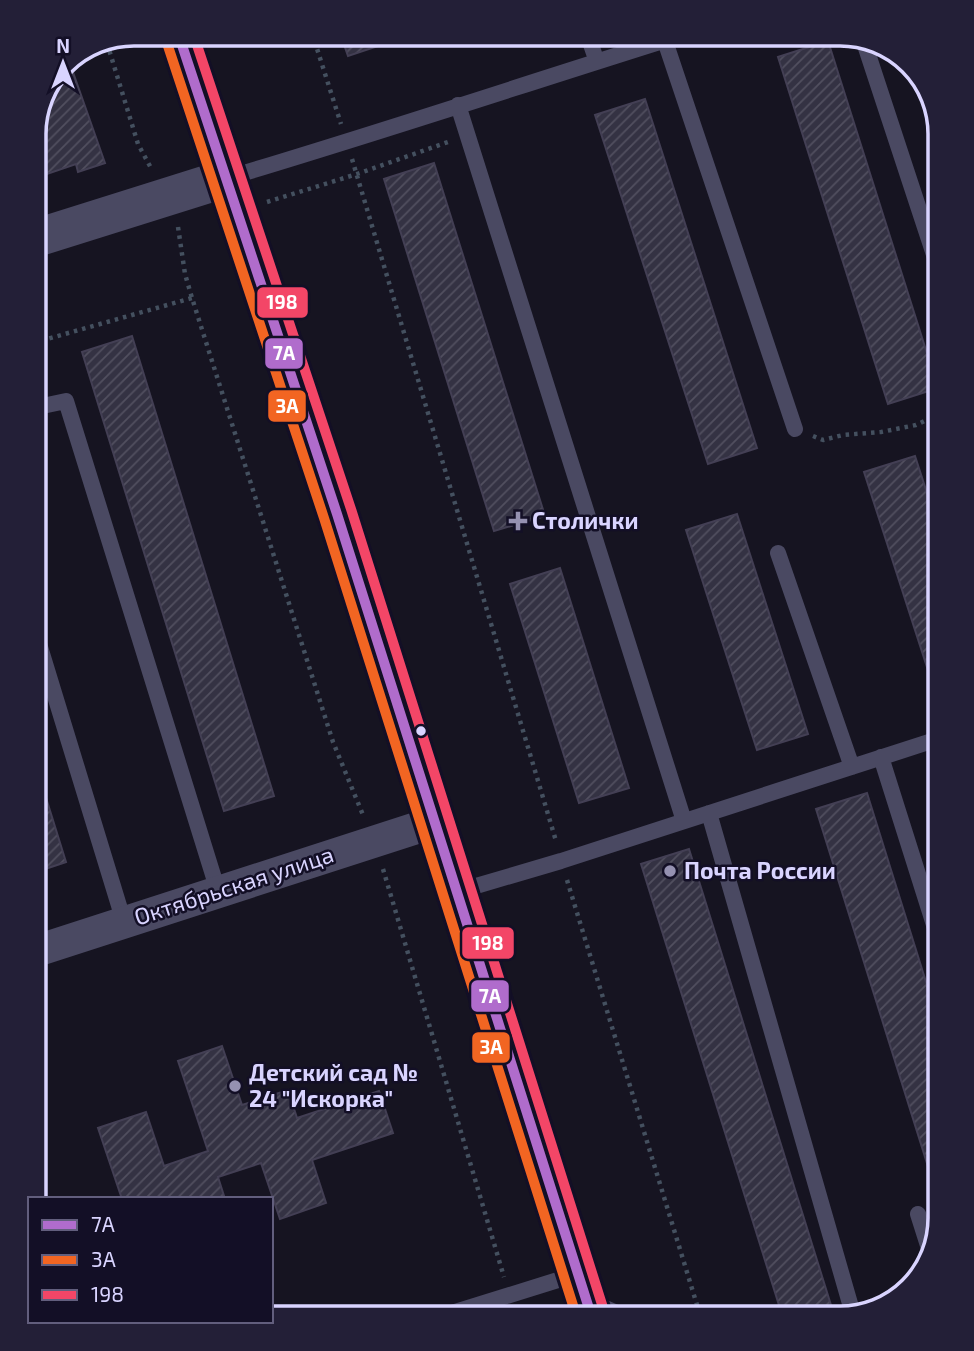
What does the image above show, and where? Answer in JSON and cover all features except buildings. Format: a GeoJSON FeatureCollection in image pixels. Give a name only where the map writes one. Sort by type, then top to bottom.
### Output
{"type":"FeatureCollection","features":[{"type":"Feature","properties":{"kind":"main road"},"geometry":{"type":"LineString","coordinates":[[182,46],[459,891],[585,1297]]}},
{"type":"Feature","properties":{"kind":"street"},"geometry":{"type":"LineString","coordinates":[[46,235],[227,178]]}},
{"type":"Feature","properties":{"kind":"street","name":"Октябрьская улица"},"geometry":{"type":"LineString","coordinates":[[46,948],[435,822]]}},
{"type":"Feature","properties":{"kind":"lane"},"geometry":{"type":"LineString","coordinates":[[591,46],[597,62]]}},
{"type":"Feature","properties":{"kind":"lane"},"geometry":{"type":"LineString","coordinates":[[227,178],[347,143],[458,105],[649,46]]}},
{"type":"Feature","properties":{"kind":"lane"},"geometry":{"type":"LineString","coordinates":[[667,46],[795,429]]}},
{"type":"Feature","properties":{"kind":"lane"},"geometry":{"type":"LineString","coordinates":[[867,49],[928,236]]}},
{"type":"Feature","properties":{"kind":"lane"},"geometry":{"type":"LineString","coordinates":[[458,105],[684,821]]}},
{"type":"Feature","properties":{"kind":"lane"},"geometry":{"type":"LineString","coordinates":[[46,405],[66,401],[218,891]]}},
{"type":"Feature","properties":{"kind":"lane"},"geometry":{"type":"LineString","coordinates":[[778,554],[852,767]]}},
{"type":"Feature","properties":{"kind":"lane"},"geometry":{"type":"LineString","coordinates":[[46,667],[124,922]]}},
{"type":"Feature","properties":{"kind":"lane"},"geometry":{"type":"LineString","coordinates":[[459,891],[561,861],[928,742]]}},
{"type":"Feature","properties":{"kind":"lane"},"geometry":{"type":"LineString","coordinates":[[881,757],[928,906]]}},
{"type":"Feature","properties":{"kind":"lane"},"geometry":{"type":"LineString","coordinates":[[709,813],[850,1305]]}},
{"type":"Feature","properties":{"kind":"lane"},"geometry":{"type":"LineString","coordinates":[[919,1214],[926,1237]]}},
{"type":"Feature","properties":{"kind":"lane"},"geometry":{"type":"LineString","coordinates":[[475,1305],[510,1294],[585,1297],[603,1306]]}},
{"type":"Feature","properties":{"kind":"path"},"geometry":{"type":"LineString","coordinates":[[316,46],[697,1306]]}},
{"type":"Feature","properties":{"kind":"path"},"geometry":{"type":"LineString","coordinates":[[109,49],[138,144],[177,217],[185,274],[192,298],[333,742],[374,841],[510,1294]]}},
{"type":"Feature","properties":{"kind":"path"},"geometry":{"type":"LineString","coordinates":[[46,339],[192,298]]}},
{"type":"Feature","properties":{"kind":"path"},"geometry":{"type":"LineString","coordinates":[[795,429],[823,440],[843,435],[881,432],[928,420]]}},
{"type":"Feature","properties":{"kind":"transit line","name":"3А"},"geometry":{"type":"LineString","coordinates":[[168,46],[324,518],[573,1306]]}},
{"type":"Feature","properties":{"kind":"transit line","name":"7А"},"geometry":{"type":"LineString","coordinates":[[182,46],[337,514],[588,1306]]}},
{"type":"Feature","properties":{"kind":"transit line","name":"198"},"geometry":{"type":"LineString","coordinates":[[197,46],[351,509],[602,1306]]}},
{"type":"Feature","properties":{"kind":"place","name":"Столички"},"geometry":{"type":"Point","coordinates":[518,521]}},
{"type":"Feature","properties":{"kind":"place","name":"Почта России"},"geometry":{"type":"Point","coordinates":[670,871]}},
{"type":"Feature","properties":{"kind":"place","name":"Детский сад № 24 \"Искорка\""},"geometry":{"type":"Point","coordinates":[235,1086]}}]}
